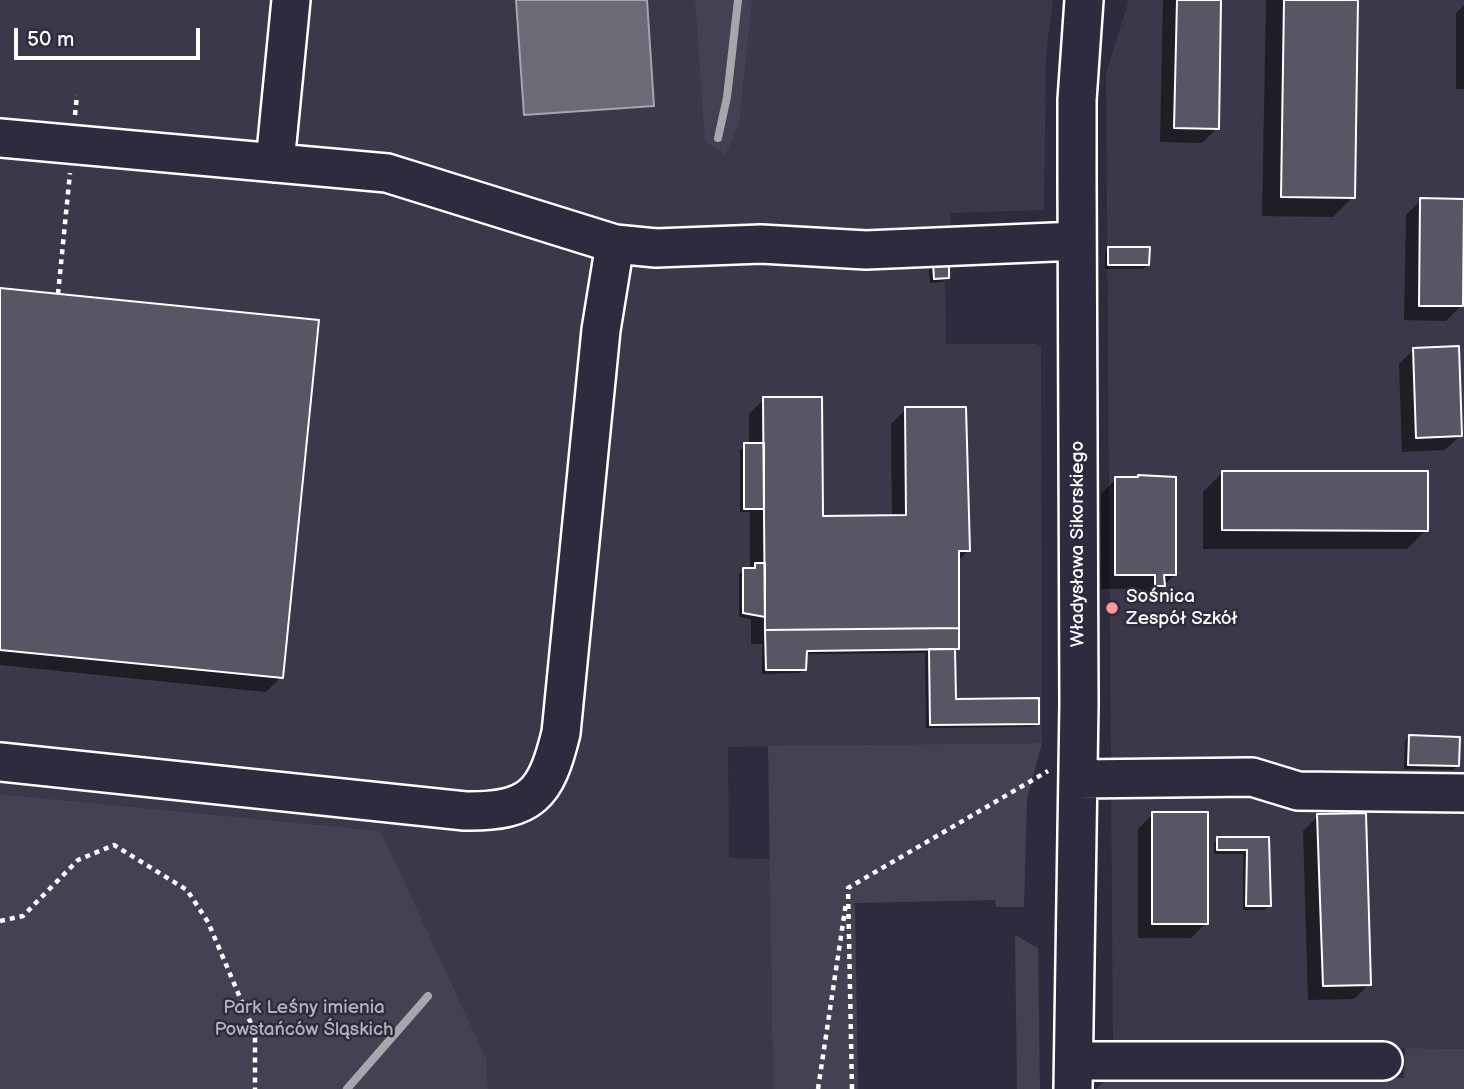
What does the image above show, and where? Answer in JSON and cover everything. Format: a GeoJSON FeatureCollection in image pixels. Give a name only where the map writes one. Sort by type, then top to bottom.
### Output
{"type":"FeatureCollection","features":[{"type":"Feature","properties":{"kind":"street"},"geometry":{"type":"LineString","coordinates":[[275,163],[291,0]]}},
{"type":"Feature","properties":{"kind":"street","name":"Władysława Sikorskiego"},"geometry":{"type":"LineString","coordinates":[[1074,1075],[1064,775],[1077,242],[1077,100],[1084,0]]}},
{"type":"Feature","properties":{"kind":"street"},"geometry":{"type":"LineString","coordinates":[[0,138],[387,173],[615,244],[656,248],[761,244],[866,250],[1077,242]]}},
{"type":"Feature","properties":{"kind":"street"},"geometry":{"type":"LineString","coordinates":[[0,762],[465,811],[490,811],[518,805],[536,792],[551,772],[561,733],[601,330],[615,244]]}},
{"type":"Feature","properties":{"kind":"street"},"geometry":{"type":"LineString","coordinates":[[1064,775],[1252,777],[1298,791],[1464,793]]}},
{"type":"Feature","properties":{"kind":"street"},"geometry":{"type":"LineString","coordinates":[[1074,1075],[1383,1062]]}},
{"type":"Feature","properties":{"kind":"path"},"geometry":{"type":"LineString","coordinates":[[58,294],[77,95]]}},
{"type":"Feature","properties":{"kind":"path"},"geometry":{"type":"LineString","coordinates":[[848,888],[1064,775]]}},
{"type":"Feature","properties":{"kind":"path"},"geometry":{"type":"LineString","coordinates":[[0,921],[23,916],[78,860],[114,845],[187,890],[208,922],[255,1033],[255,1089]]}},
{"type":"Feature","properties":{"kind":"path"},"geometry":{"type":"LineString","coordinates":[[818,1089],[848,888]]}},
{"type":"Feature","properties":{"kind":"path"},"geometry":{"type":"LineString","coordinates":[[848,888],[852,1089]]}},
{"type":"Feature","properties":{"kind":"shaded area"},"geometry":{"type":"Polygon","coordinates":[[[0,0],[1053,0],[1046,52],[1044,210],[950,213],[951,279],[945,279],[946,344],[1037,344],[1041,347],[1042,743],[728,747],[729,858],[770,859],[773,1089],[488,1089],[487,1060],[381,831],[0,794],[0,0]]]}},
{"type":"Feature","properties":{"kind":"shaded area"},"geometry":{"type":"Polygon","coordinates":[[[516,0],[647,0],[654,106],[524,115],[516,0]]]}},
{"type":"Feature","properties":{"kind":"shaded area"},"geometry":{"type":"Polygon","coordinates":[[[1129,0],[1464,0],[1464,1049],[1113,1045],[1106,73],[1129,0]]]}},
{"type":"Feature","properties":{"kind":"green space"},"geometry":{"type":"Polygon","coordinates":[[[695,0],[752,0],[739,124],[725,155],[705,141],[695,0]]]}},
{"type":"Feature","properties":{"kind":"green space"},"geometry":{"type":"Polygon","coordinates":[[[1042,743],[1027,799],[1024,907],[996,907],[995,900],[855,903],[858,1089],[773,1089],[768,746],[1042,743]]]}},
{"type":"Feature","properties":{"kind":"green space","name":"Park Leśny imienia Powstańców Śląskich"},"geometry":{"type":"Polygon","coordinates":[[[0,794],[381,831],[487,1060],[488,1089],[0,1089],[0,794]]]}},
{"type":"Feature","properties":{"kind":"green space"},"geometry":{"type":"Polygon","coordinates":[[[1015,935],[1038,948],[1040,1089],[1017,1089],[1015,935]]]}},
{"type":"Feature","properties":{"kind":"green space"},"geometry":{"type":"Polygon","coordinates":[[[1405,1048],[1464,1049],[1464,1089],[1096,1089],[1109,1078],[1404,1078],[1405,1048]]]}},
{"type":"Feature","properties":{"kind":"building"},"geometry":{"type":"Polygon","coordinates":[[[1177,0],[1221,0],[1219,129],[1174,128],[1177,0]]]}},
{"type":"Feature","properties":{"kind":"building"},"geometry":{"type":"Polygon","coordinates":[[[1284,0],[1358,0],[1355,198],[1281,197],[1284,0]]]}},
{"type":"Feature","properties":{"kind":"building"},"geometry":{"type":"Polygon","coordinates":[[[1420,198],[1464,199],[1463,306],[1419,306],[1420,198]]]}},
{"type":"Feature","properties":{"kind":"building"},"geometry":{"type":"Polygon","coordinates":[[[1108,247],[1150,247],[1149,265],[1108,265],[1108,247]]]}},
{"type":"Feature","properties":{"kind":"building"},"geometry":{"type":"Polygon","coordinates":[[[933,263],[949,263],[949,278],[934,279],[933,263]]]}},
{"type":"Feature","properties":{"kind":"building"},"geometry":{"type":"Polygon","coordinates":[[[0,288],[319,320],[283,678],[0,650],[0,288]]]}},
{"type":"Feature","properties":{"kind":"building"},"geometry":{"type":"Polygon","coordinates":[[[1459,346],[1462,436],[1416,438],[1413,348],[1459,346]]]}},
{"type":"Feature","properties":{"kind":"building"},"geometry":{"type":"Polygon","coordinates":[[[763,397],[822,397],[823,516],[906,515],[905,407],[966,407],[970,551],[959,551],[959,628],[765,630],[763,397]]]}},
{"type":"Feature","properties":{"kind":"building"},"geometry":{"type":"Polygon","coordinates":[[[744,443],[764,443],[764,509],[744,509],[744,443]]]}},
{"type":"Feature","properties":{"kind":"building"},"geometry":{"type":"Polygon","coordinates":[[[1222,471],[1428,471],[1428,531],[1222,530],[1222,471]]]}},
{"type":"Feature","properties":{"kind":"building"},"geometry":{"type":"Polygon","coordinates":[[[1115,477],[1176,477],[1176,575],[1164,575],[1165,586],[1155,586],[1155,575],[1115,575],[1115,477]]]}},
{"type":"Feature","properties":{"kind":"building"},"geometry":{"type":"Polygon","coordinates":[[[755,563],[765,563],[765,617],[743,613],[743,568],[755,568],[755,563]]]}},
{"type":"Feature","properties":{"kind":"building"},"geometry":{"type":"Polygon","coordinates":[[[959,628],[959,649],[807,651],[806,670],[766,670],[765,630],[959,628]]]}},
{"type":"Feature","properties":{"kind":"building"},"geometry":{"type":"Polygon","coordinates":[[[929,649],[955,649],[956,699],[1039,698],[1039,724],[930,725],[929,649]]]}},
{"type":"Feature","properties":{"kind":"building"},"geometry":{"type":"Polygon","coordinates":[[[1409,735],[1460,737],[1459,766],[1408,765],[1409,735]]]}},
{"type":"Feature","properties":{"kind":"building"},"geometry":{"type":"Polygon","coordinates":[[[1152,812],[1208,812],[1208,924],[1152,924],[1152,812]]]}},
{"type":"Feature","properties":{"kind":"building"},"geometry":{"type":"Polygon","coordinates":[[[1366,813],[1371,985],[1323,986],[1317,814],[1366,813]]]}},
{"type":"Feature","properties":{"kind":"building"},"geometry":{"type":"Polygon","coordinates":[[[1217,837],[1269,837],[1271,906],[1246,906],[1247,850],[1217,850],[1217,837]]]}},
{"type":"Feature","properties":{"kind":"waterway"},"geometry":{"type":"LineString","coordinates":[[718,138],[727,97],[738,0]]}},
{"type":"Feature","properties":{"kind":"waterway"},"geometry":{"type":"LineString","coordinates":[[347,1089],[428,996]]}},
{"type":"Feature","properties":{"kind":"place","name":"Sośnica Zespół Szkół"},"geometry":{"type":"Point","coordinates":[1112,608]}}]}
